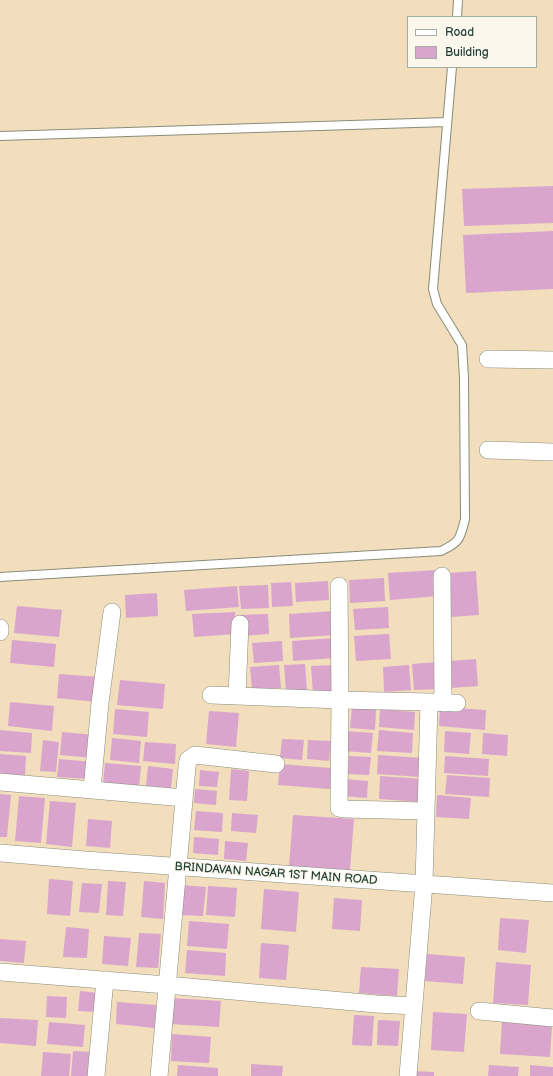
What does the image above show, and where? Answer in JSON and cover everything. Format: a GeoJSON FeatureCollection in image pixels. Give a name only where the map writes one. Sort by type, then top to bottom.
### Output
{"type":"FeatureCollection","features":[{"type":"Feature","properties":{"kind":"street"},"geometry":{"type":"LineString","coordinates":[[488,359],[553,360]]}},
{"type":"Feature","properties":{"kind":"street"},"geometry":{"type":"LineString","coordinates":[[488,450],[553,452]]}},
{"type":"Feature","properties":{"kind":"street"},"geometry":{"type":"LineString","coordinates":[[408,1076],[424,884],[425,811],[443,703],[442,576]]}},
{"type":"Feature","properties":{"kind":"street"},"geometry":{"type":"LineString","coordinates":[[339,586],[339,808],[425,811]]}},
{"type":"Feature","properties":{"kind":"street"},"geometry":{"type":"LineString","coordinates":[[92,790],[100,703],[112,612]]}},
{"type":"Feature","properties":{"kind":"street"},"geometry":{"type":"LineString","coordinates":[[238,696],[240,624]]}},
{"type":"Feature","properties":{"kind":"street"},"geometry":{"type":"LineString","coordinates":[[211,694],[443,703]]}},
{"type":"Feature","properties":{"kind":"street"},"geometry":{"type":"LineString","coordinates":[[159,1076],[188,760],[194,755],[276,764]]}},
{"type":"Feature","properties":{"kind":"street"},"geometry":{"type":"LineString","coordinates":[[0,782],[184,798]]}},
{"type":"Feature","properties":{"kind":"street","name":"BRINDAVAN NAGAR 1ST MAIN ROAD"},"geometry":{"type":"LineString","coordinates":[[0,853],[553,894]]}},
{"type":"Feature","properties":{"kind":"street"},"geometry":{"type":"LineString","coordinates":[[0,972],[414,1006]]}},
{"type":"Feature","properties":{"kind":"street"},"geometry":{"type":"LineString","coordinates":[[96,1076],[105,980]]}},
{"type":"Feature","properties":{"kind":"street"},"geometry":{"type":"LineString","coordinates":[[479,1011],[553,1018]]}},
{"type":"Feature","properties":{"kind":"lane"},"geometry":{"type":"LineString","coordinates":[[457,16],[458,0]]}},
{"type":"Feature","properties":{"kind":"lane"},"geometry":{"type":"LineString","coordinates":[[0,577],[441,551],[455,544],[461,534],[465,519],[464,378],[462,345],[437,304],[433,289],[452,68]]}},
{"type":"Feature","properties":{"kind":"lane"},"geometry":{"type":"LineString","coordinates":[[0,136],[447,122]]}},
{"type":"Feature","properties":{"kind":"building"},"geometry":{"type":"Polygon","coordinates":[[[553,186],[553,223],[464,226],[462,189],[553,186]]]}},
{"type":"Feature","properties":{"kind":"building"},"geometry":{"type":"Polygon","coordinates":[[[553,231],[553,289],[466,293],[463,235],[553,231]]]}},
{"type":"Feature","properties":{"kind":"building"},"geometry":{"type":"Polygon","coordinates":[[[437,570],[439,596],[390,600],[388,573],[437,570]]]}},
{"type":"Feature","properties":{"kind":"building"},"geometry":{"type":"Polygon","coordinates":[[[476,571],[479,615],[451,617],[448,573],[476,571]]]}},
{"type":"Feature","properties":{"kind":"building"},"geometry":{"type":"Polygon","coordinates":[[[384,578],[385,601],[350,603],[349,580],[384,578]]]}},
{"type":"Feature","properties":{"kind":"building"},"geometry":{"type":"Polygon","coordinates":[[[328,581],[329,600],[296,602],[295,583],[328,581]]]}},
{"type":"Feature","properties":{"kind":"building"},"geometry":{"type":"Polygon","coordinates":[[[291,582],[293,606],[272,607],[271,583],[291,582]]]}},
{"type":"Feature","properties":{"kind":"building"},"geometry":{"type":"Polygon","coordinates":[[[268,585],[269,608],[241,609],[239,586],[268,585]]]}},
{"type":"Feature","properties":{"kind":"building"},"geometry":{"type":"Polygon","coordinates":[[[237,586],[239,607],[186,611],[184,590],[237,586]]]}},
{"type":"Feature","properties":{"kind":"building"},"geometry":{"type":"Polygon","coordinates":[[[157,593],[158,616],[126,618],[125,595],[157,593]]]}},
{"type":"Feature","properties":{"kind":"building"},"geometry":{"type":"Polygon","coordinates":[[[17,606],[62,610],[59,637],[14,633],[17,606]]]}},
{"type":"Feature","properties":{"kind":"building"},"geometry":{"type":"Polygon","coordinates":[[[388,607],[389,628],[355,630],[353,609],[388,607]]]}},
{"type":"Feature","properties":{"kind":"building"},"geometry":{"type":"Polygon","coordinates":[[[334,611],[335,635],[290,638],[289,614],[334,611]]]}},
{"type":"Feature","properties":{"kind":"building"},"geometry":{"type":"Polygon","coordinates":[[[235,612],[236,634],[194,637],[192,614],[235,612]]]}},
{"type":"Feature","properties":{"kind":"building"},"geometry":{"type":"Polygon","coordinates":[[[268,614],[269,634],[241,636],[240,615],[268,614]]]}},
{"type":"Feature","properties":{"kind":"building"},"geometry":{"type":"Polygon","coordinates":[[[389,634],[391,659],[356,661],[354,636],[389,634]]]}},
{"type":"Feature","properties":{"kind":"building"},"geometry":{"type":"Polygon","coordinates":[[[335,638],[336,658],[293,661],[292,641],[335,638]]]}},
{"type":"Feature","properties":{"kind":"building"},"geometry":{"type":"Polygon","coordinates":[[[12,640],[56,644],[54,667],[10,663],[12,640]]]}},
{"type":"Feature","properties":{"kind":"building"},"geometry":{"type":"Polygon","coordinates":[[[282,641],[283,661],[254,663],[252,643],[282,641]]]}},
{"type":"Feature","properties":{"kind":"building"},"geometry":{"type":"Polygon","coordinates":[[[476,659],[478,686],[451,688],[449,661],[476,659]]]}},
{"type":"Feature","properties":{"kind":"building"},"geometry":{"type":"Polygon","coordinates":[[[438,662],[440,689],[414,690],[412,664],[438,662]]]}},
{"type":"Feature","properties":{"kind":"building"},"geometry":{"type":"Polygon","coordinates":[[[305,664],[307,691],[286,692],[284,665],[305,664]]]}},
{"type":"Feature","properties":{"kind":"building"},"geometry":{"type":"Polygon","coordinates":[[[279,665],[281,688],[252,690],[250,667],[279,665]]]}},
{"type":"Feature","properties":{"kind":"building"},"geometry":{"type":"Polygon","coordinates":[[[335,665],[336,691],[313,693],[311,666],[335,665]]]}},
{"type":"Feature","properties":{"kind":"building"},"geometry":{"type":"Polygon","coordinates":[[[409,665],[411,690],[384,692],[383,667],[409,665]]]}},
{"type":"Feature","properties":{"kind":"building"},"geometry":{"type":"Polygon","coordinates":[[[59,674],[99,677],[97,702],[57,698],[59,674]]]}},
{"type":"Feature","properties":{"kind":"building"},"geometry":{"type":"Polygon","coordinates":[[[120,680],[165,684],[163,709],[117,705],[120,680]]]}},
{"type":"Feature","properties":{"kind":"building"},"geometry":{"type":"Polygon","coordinates":[[[10,702],[54,706],[52,731],[8,726],[10,702]]]}},
{"type":"Feature","properties":{"kind":"building"},"geometry":{"type":"Polygon","coordinates":[[[352,707],[376,709],[375,730],[350,728],[352,707]]]}},
{"type":"Feature","properties":{"kind":"building"},"geometry":{"type":"Polygon","coordinates":[[[440,707],[486,710],[485,730],[439,726],[440,707]]]}},
{"type":"Feature","properties":{"kind":"building"},"geometry":{"type":"Polygon","coordinates":[[[115,709],[149,712],[147,737],[113,734],[115,709]]]}},
{"type":"Feature","properties":{"kind":"building"},"geometry":{"type":"Polygon","coordinates":[[[380,709],[415,712],[414,730],[379,727],[380,709]]]}},
{"type":"Feature","properties":{"kind":"building"},"geometry":{"type":"Polygon","coordinates":[[[209,711],[239,713],[236,747],[206,744],[209,711]]]}},
{"type":"Feature","properties":{"kind":"building"},"geometry":{"type":"Polygon","coordinates":[[[0,730],[32,733],[31,753],[0,751],[0,730]]]}},
{"type":"Feature","properties":{"kind":"building"},"geometry":{"type":"Polygon","coordinates":[[[379,730],[413,733],[412,753],[377,751],[379,730]]]}},
{"type":"Feature","properties":{"kind":"building"},"geometry":{"type":"Polygon","coordinates":[[[345,731],[373,733],[371,753],[344,751],[345,731]]]}},
{"type":"Feature","properties":{"kind":"building"},"geometry":{"type":"Polygon","coordinates":[[[445,731],[471,733],[469,754],[444,752],[445,731]]]}},
{"type":"Feature","properties":{"kind":"building"},"geometry":{"type":"Polygon","coordinates":[[[62,732],[95,735],[93,758],[60,755],[62,732]]]}},
{"type":"Feature","properties":{"kind":"building"},"geometry":{"type":"Polygon","coordinates":[[[483,733],[508,735],[507,756],[482,754],[483,733]]]}},
{"type":"Feature","properties":{"kind":"building"},"geometry":{"type":"Polygon","coordinates":[[[112,738],[141,741],[139,763],[110,760],[112,738]]]}},
{"type":"Feature","properties":{"kind":"building"},"geometry":{"type":"Polygon","coordinates":[[[282,739],[304,740],[302,760],[280,758],[282,739]]]}},
{"type":"Feature","properties":{"kind":"building"},"geometry":{"type":"Polygon","coordinates":[[[43,740],[59,742],[56,772],[40,771],[43,740]]]}},
{"type":"Feature","properties":{"kind":"building"},"geometry":{"type":"Polygon","coordinates":[[[308,740],[331,741],[329,761],[307,759],[308,740]]]}},
{"type":"Feature","properties":{"kind":"building"},"geometry":{"type":"Polygon","coordinates":[[[145,742],[176,744],[175,764],[143,761],[145,742]]]}},
{"type":"Feature","properties":{"kind":"building"},"geometry":{"type":"Polygon","coordinates":[[[0,754],[26,756],[25,776],[0,774],[0,754]]]}},
{"type":"Feature","properties":{"kind":"building"},"geometry":{"type":"Polygon","coordinates":[[[378,755],[422,758],[421,777],[377,774],[378,755]]]}},
{"type":"Feature","properties":{"kind":"building"},"geometry":{"type":"Polygon","coordinates":[[[349,756],[371,757],[369,775],[348,774],[349,756]]]}},
{"type":"Feature","properties":{"kind":"building"},"geometry":{"type":"Polygon","coordinates":[[[445,756],[489,759],[488,776],[444,773],[445,756]]]}},
{"type":"Feature","properties":{"kind":"building"},"geometry":{"type":"Polygon","coordinates":[[[59,759],[93,762],[91,779],[57,777],[59,759]]]}},
{"type":"Feature","properties":{"kind":"building"},"geometry":{"type":"Polygon","coordinates":[[[105,763],[141,766],[139,786],[103,783],[105,763]]]}},
{"type":"Feature","properties":{"kind":"building"},"geometry":{"type":"Polygon","coordinates":[[[280,764],[331,768],[330,789],[278,785],[280,764]]]}},
{"type":"Feature","properties":{"kind":"building"},"geometry":{"type":"Polygon","coordinates":[[[148,766],[173,769],[171,788],[146,786],[148,766]]]}},
{"type":"Feature","properties":{"kind":"building"},"geometry":{"type":"Polygon","coordinates":[[[231,769],[249,771],[247,801],[229,800],[231,769]]]}},
{"type":"Feature","properties":{"kind":"building"},"geometry":{"type":"Polygon","coordinates":[[[200,770],[219,772],[217,787],[199,786],[200,770]]]}},
{"type":"Feature","properties":{"kind":"building"},"geometry":{"type":"Polygon","coordinates":[[[447,775],[490,778],[489,797],[445,794],[447,775]]]}},
{"type":"Feature","properties":{"kind":"building"},"geometry":{"type":"Polygon","coordinates":[[[380,776],[423,779],[421,802],[379,799],[380,776]]]}},
{"type":"Feature","properties":{"kind":"building"},"geometry":{"type":"Polygon","coordinates":[[[344,779],[368,781],[367,798],[343,796],[344,779]]]}},
{"type":"Feature","properties":{"kind":"building"},"geometry":{"type":"Polygon","coordinates":[[[195,789],[217,791],[216,805],[194,803],[195,789]]]}},
{"type":"Feature","properties":{"kind":"building"},"geometry":{"type":"Polygon","coordinates":[[[0,794],[11,795],[7,837],[0,837],[0,794]]]}},
{"type":"Feature","properties":{"kind":"building"},"geometry":{"type":"Polygon","coordinates":[[[437,795],[471,798],[469,819],[436,817],[437,795]]]}},
{"type":"Feature","properties":{"kind":"building"},"geometry":{"type":"Polygon","coordinates":[[[19,796],[45,798],[41,843],[15,841],[19,796]]]}},
{"type":"Feature","properties":{"kind":"building"},"geometry":{"type":"Polygon","coordinates":[[[50,801],[76,803],[72,847],[46,844],[50,801]]]}},
{"type":"Feature","properties":{"kind":"building"},"geometry":{"type":"Polygon","coordinates":[[[196,811],[223,813],[222,832],[194,830],[196,811]]]}},
{"type":"Feature","properties":{"kind":"building"},"geometry":{"type":"Polygon","coordinates":[[[232,813],[258,815],[256,833],[231,831],[232,813]]]}},
{"type":"Feature","properties":{"kind":"building"},"geometry":{"type":"Polygon","coordinates":[[[293,815],[354,819],[350,870],[289,866],[293,815]]]}},
{"type":"Feature","properties":{"kind":"building"},"geometry":{"type":"Polygon","coordinates":[[[88,819],[112,821],[110,848],[86,846],[88,819]]]}},
{"type":"Feature","properties":{"kind":"building"},"geometry":{"type":"Polygon","coordinates":[[[194,837],[219,839],[218,855],[193,853],[194,837]]]}},
{"type":"Feature","properties":{"kind":"building"},"geometry":{"type":"Polygon","coordinates":[[[225,841],[248,843],[246,861],[224,859],[225,841]]]}},
{"type":"Feature","properties":{"kind":"building"},"geometry":{"type":"Polygon","coordinates":[[[49,879],[73,881],[70,916],[47,914],[49,879]]]}},
{"type":"Feature","properties":{"kind":"building"},"geometry":{"type":"Polygon","coordinates":[[[108,881],[126,882],[123,916],[106,915],[108,881]]]}},
{"type":"Feature","properties":{"kind":"building"},"geometry":{"type":"Polygon","coordinates":[[[144,881],[165,883],[163,919],[141,917],[144,881]]]}},
{"type":"Feature","properties":{"kind":"building"},"geometry":{"type":"Polygon","coordinates":[[[82,883],[102,884],[99,913],[79,912],[82,883]]]}},
{"type":"Feature","properties":{"kind":"building"},"geometry":{"type":"Polygon","coordinates":[[[182,885],[206,887],[203,916],[180,915],[182,885]]]}},
{"type":"Feature","properties":{"kind":"building"},"geometry":{"type":"Polygon","coordinates":[[[208,886],[237,888],[235,917],[206,915],[208,886]]]}},
{"type":"Feature","properties":{"kind":"building"},"geometry":{"type":"Polygon","coordinates":[[[264,889],[299,892],[296,932],[261,929],[264,889]]]}},
{"type":"Feature","properties":{"kind":"building"},"geometry":{"type":"Polygon","coordinates":[[[334,898],[362,900],[360,931],[332,929],[334,898]]]}},
{"type":"Feature","properties":{"kind":"building"},"geometry":{"type":"Polygon","coordinates":[[[500,918],[529,920],[526,953],[498,950],[500,918]]]}},
{"type":"Feature","properties":{"kind":"building"},"geometry":{"type":"Polygon","coordinates":[[[189,921],[229,924],[227,949],[187,946],[189,921]]]}},
{"type":"Feature","properties":{"kind":"building"},"geometry":{"type":"Polygon","coordinates":[[[66,927],[89,929],[87,958],[63,957],[66,927]]]}},
{"type":"Feature","properties":{"kind":"building"},"geometry":{"type":"Polygon","coordinates":[[[139,933],[161,934],[158,968],[136,967],[139,933]]]}},
{"type":"Feature","properties":{"kind":"building"},"geometry":{"type":"Polygon","coordinates":[[[104,936],[131,938],[128,966],[102,964],[104,936]]]}},
{"type":"Feature","properties":{"kind":"building"},"geometry":{"type":"Polygon","coordinates":[[[0,939],[26,941],[24,963],[0,961],[0,939]]]}},
{"type":"Feature","properties":{"kind":"building"},"geometry":{"type":"Polygon","coordinates":[[[261,943],[289,945],[286,980],[259,978],[261,943]]]}},
{"type":"Feature","properties":{"kind":"building"},"geometry":{"type":"Polygon","coordinates":[[[187,950],[226,953],[225,976],[185,973],[187,950]]]}},
{"type":"Feature","properties":{"kind":"building"},"geometry":{"type":"Polygon","coordinates":[[[427,954],[465,957],[463,984],[425,981],[427,954]]]}},
{"type":"Feature","properties":{"kind":"building"},"geometry":{"type":"Polygon","coordinates":[[[496,962],[531,965],[528,1005],[493,1003],[496,962]]]}},
{"type":"Feature","properties":{"kind":"building"},"geometry":{"type":"Polygon","coordinates":[[[361,967],[399,969],[397,996],[359,993],[361,967]]]}},
{"type":"Feature","properties":{"kind":"building"},"geometry":{"type":"Polygon","coordinates":[[[80,991],[99,993],[97,1012],[78,1011],[80,991]]]}},
{"type":"Feature","properties":{"kind":"building"},"geometry":{"type":"Polygon","coordinates":[[[47,996],[67,997],[66,1018],[46,1017],[47,996]]]}},
{"type":"Feature","properties":{"kind":"building"},"geometry":{"type":"Polygon","coordinates":[[[171,998],[221,1001],[219,1027],[170,1024],[171,998]]]}},
{"type":"Feature","properties":{"kind":"building"},"geometry":{"type":"Polygon","coordinates":[[[117,1002],[156,1005],[155,1028],[116,1024],[117,1002]]]}},
{"type":"Feature","properties":{"kind":"building"},"geometry":{"type":"Polygon","coordinates":[[[433,1012],[467,1014],[464,1052],[431,1050],[433,1012]]]}},
{"type":"Feature","properties":{"kind":"building"},"geometry":{"type":"Polygon","coordinates":[[[354,1015],[374,1016],[372,1046],[352,1045],[354,1015]]]}},
{"type":"Feature","properties":{"kind":"building"},"geometry":{"type":"Polygon","coordinates":[[[0,1018],[38,1020],[36,1046],[0,1043],[0,1018]]]}},
{"type":"Feature","properties":{"kind":"building"},"geometry":{"type":"Polygon","coordinates":[[[378,1020],[400,1021],[398,1046],[377,1045],[378,1020]]]}},
{"type":"Feature","properties":{"kind":"building"},"geometry":{"type":"Polygon","coordinates":[[[49,1022],[85,1025],[83,1047],[47,1044],[49,1022]]]}},
{"type":"Feature","properties":{"kind":"building"},"geometry":{"type":"Polygon","coordinates":[[[502,1022],[552,1025],[550,1057],[500,1054],[502,1022]]]}},
{"type":"Feature","properties":{"kind":"building"},"geometry":{"type":"Polygon","coordinates":[[[172,1034],[211,1037],[209,1063],[171,1061],[172,1034]]]}},
{"type":"Feature","properties":{"kind":"building"},"geometry":{"type":"Polygon","coordinates":[[[73,1051],[96,1052],[94,1076],[71,1076],[73,1051]]]}},
{"type":"Feature","properties":{"kind":"building"},"geometry":{"type":"Polygon","coordinates":[[[43,1052],[71,1054],[69,1076],[41,1076],[43,1052]]]}},
{"type":"Feature","properties":{"kind":"building"},"geometry":{"type":"Polygon","coordinates":[[[251,1064],[283,1066],[282,1076],[251,1076],[251,1064]]]}},
{"type":"Feature","properties":{"kind":"building"},"geometry":{"type":"Polygon","coordinates":[[[178,1065],[218,1068],[218,1076],[177,1076],[178,1065]]]}},
{"type":"Feature","properties":{"kind":"building"},"geometry":{"type":"Polygon","coordinates":[[[489,1065],[519,1067],[518,1076],[488,1076],[489,1065]]]}},
{"type":"Feature","properties":{"kind":"building"},"geometry":{"type":"Polygon","coordinates":[[[530,1065],[553,1067],[553,1076],[530,1076],[530,1065]]]}},
{"type":"Feature","properties":{"kind":"building"},"geometry":{"type":"Polygon","coordinates":[[[412,1071],[434,1072],[434,1076],[412,1076],[412,1071]]]}}]}
